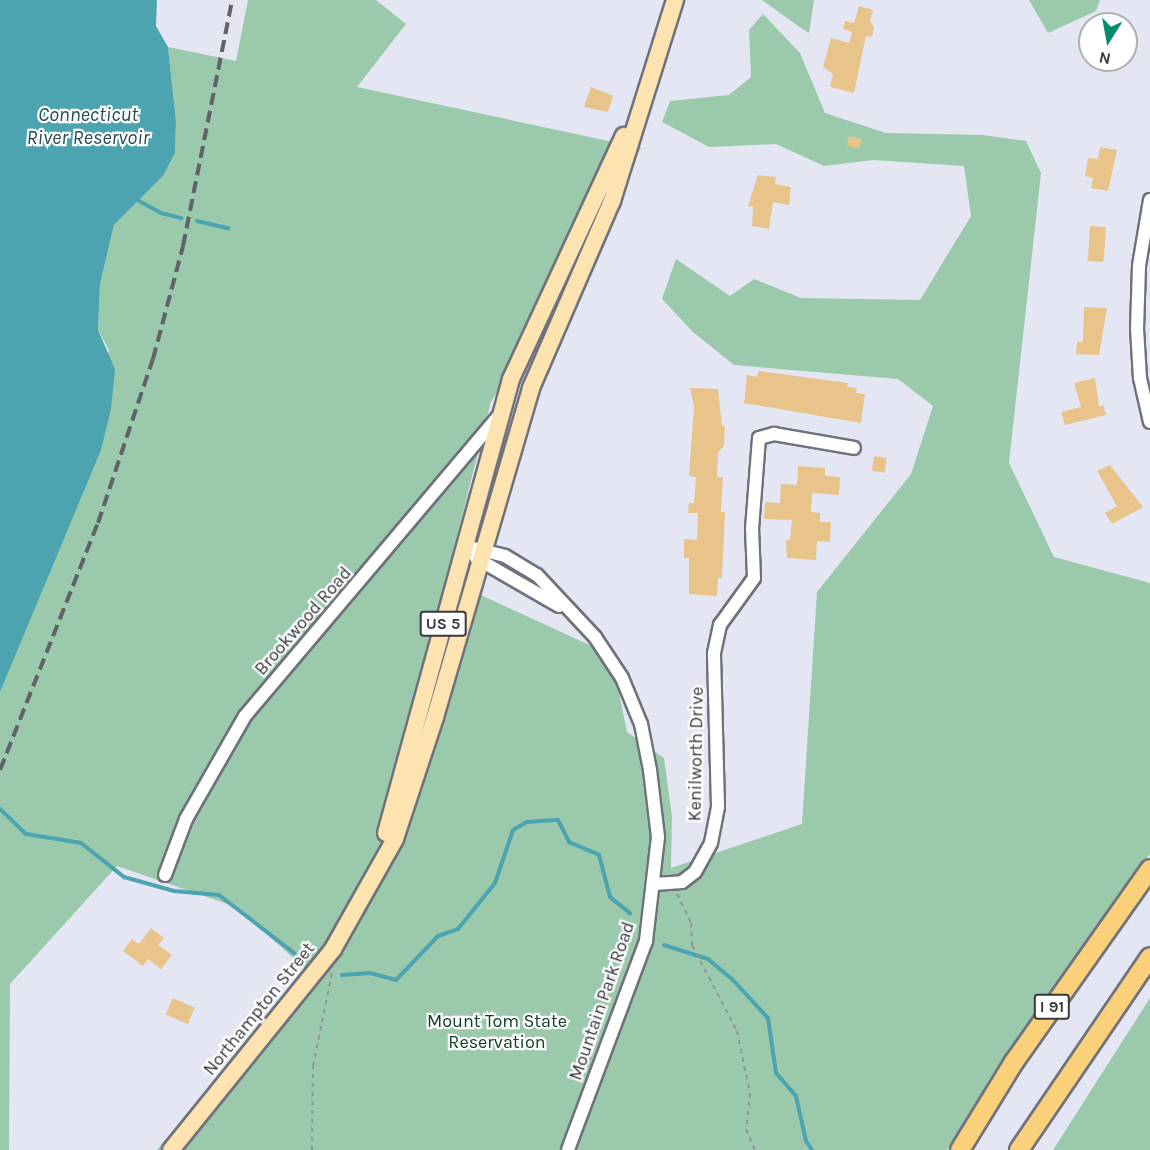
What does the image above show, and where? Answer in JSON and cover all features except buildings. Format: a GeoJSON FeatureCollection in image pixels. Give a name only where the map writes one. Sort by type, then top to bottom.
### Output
{"type":"FeatureCollection","features":[{"type":"Feature","properties":{"kind":"highway","name":"I 91"},"geometry":{"type":"LineString","coordinates":[[960,1150],[1014,1062],[1150,869]]}},
{"type":"Feature","properties":{"kind":"highway"},"geometry":{"type":"LineString","coordinates":[[1019,1150],[1150,957]]}},
{"type":"Feature","properties":{"kind":"main road","name":"US 5"},"geometry":{"type":"LineString","coordinates":[[370,887],[403,819],[531,388],[612,201],[675,0]]}},
{"type":"Feature","properties":{"kind":"main road","name":"US 5"},"geometry":{"type":"LineString","coordinates":[[370,887],[502,412],[528,337],[645,92]]}},
{"type":"Feature","properties":{"kind":"main road","name":"Northampton Street"},"geometry":{"type":"LineString","coordinates":[[171,1150],[328,955],[370,887]]}},
{"type":"Feature","properties":{"kind":"street"},"geometry":{"type":"LineString","coordinates":[[1150,200],[1139,266],[1137,328],[1140,378],[1150,422]]}},
{"type":"Feature","properties":{"kind":"street","name":"Brookwood Road"},"geometry":{"type":"LineString","coordinates":[[165,875],[186,819],[245,716],[502,412]]}},
{"type":"Feature","properties":{"kind":"street","name":"Kenilworth Drive"},"geometry":{"type":"LineString","coordinates":[[655,884],[682,882],[695,872],[711,843],[718,807],[714,653],[720,625],[740,603],[754,578],[752,529],[759,438],[774,434],[854,447]]}},
{"type":"Feature","properties":{"kind":"street","name":"Mountain Park Road"},"geometry":{"type":"LineString","coordinates":[[465,546],[551,600],[584,624],[622,678],[641,724],[658,837],[655,884],[642,951],[568,1150]]}},
{"type":"Feature","properties":{"kind":"path"},"geometry":{"type":"LineString","coordinates":[[670,884],[691,923],[692,945],[737,1031],[750,1093],[746,1129],[755,1150]]}},
{"type":"Feature","properties":{"kind":"path"},"geometry":{"type":"LineString","coordinates":[[312,1150],[313,1066],[332,972]]}},
{"type":"Feature","properties":{"kind":"green space","name":"Mount Tom State Reservation"},"geometry":{"type":"Polygon","coordinates":[[[248,0],[376,0],[406,24],[357,87],[641,148],[491,402],[446,579],[611,655],[627,732],[664,758],[672,816],[671,868],[802,824],[817,592],[911,474],[933,406],[898,379],[734,365],[693,332],[662,299],[676,259],[730,296],[754,279],[801,298],[920,300],[971,216],[964,166],[873,160],[824,166],[776,144],[709,147],[662,122],[670,101],[729,95],[751,77],[749,30],[763,14],[800,53],[825,113],[886,133],[983,135],[1026,141],[1041,173],[1009,463],[1054,557],[1150,583],[1150,854],[947,1150],[157,1150],[307,970],[236,907],[117,866],[10,984],[9,1150],[0,1150],[0,692],[54,555],[109,350],[98,330],[100,284],[114,225],[163,176],[175,153],[176,121],[168,47],[236,61],[248,0]]]}},
{"type":"Feature","properties":{"kind":"green space"},"geometry":{"type":"Polygon","coordinates":[[[762,0],[814,0],[809,33],[801,28],[762,0]]]}},
{"type":"Feature","properties":{"kind":"green space"},"geometry":{"type":"Polygon","coordinates":[[[1029,0],[1100,0],[1096,11],[1078,12],[1078,19],[1048,33],[1029,0]]]}},
{"type":"Feature","properties":{"kind":"green space"},"geometry":{"type":"Polygon","coordinates":[[[1150,998],[1150,1150],[1053,1150],[1150,998]]]}},
{"type":"Feature","properties":{"kind":"water","name":"Connecticut River Reservoir"},"geometry":{"type":"Polygon","coordinates":[[[0,0],[157,0],[156,26],[168,47],[176,121],[175,153],[163,176],[114,225],[100,284],[98,330],[115,369],[111,409],[101,450],[0,692],[0,0]]]}},
{"type":"Feature","properties":{"kind":"waterway"},"geometry":{"type":"LineString","coordinates":[[137,200],[161,213],[181,218]]}},
{"type":"Feature","properties":{"kind":"waterway"},"geometry":{"type":"LineString","coordinates":[[197,221],[228,228]]}},
{"type":"Feature","properties":{"kind":"waterway"},"geometry":{"type":"LineString","coordinates":[[0,809],[26,834],[81,843],[124,877],[174,891],[219,895],[294,953]]}},
{"type":"Feature","properties":{"kind":"waterway"},"geometry":{"type":"LineString","coordinates":[[342,975],[370,973],[396,980],[438,936],[458,929],[495,883],[513,830],[527,822],[558,820],[569,842],[599,855],[610,897],[630,913]]}},
{"type":"Feature","properties":{"kind":"waterway"},"geometry":{"type":"LineString","coordinates":[[664,945],[708,959],[732,979],[768,1018],[776,1073],[796,1096],[806,1141],[812,1150]]}},
{"type":"Feature","properties":{"kind":"railway"},"geometry":{"type":"LineString","coordinates":[[0,770],[98,523],[153,359],[183,246],[232,0]]}}]}
